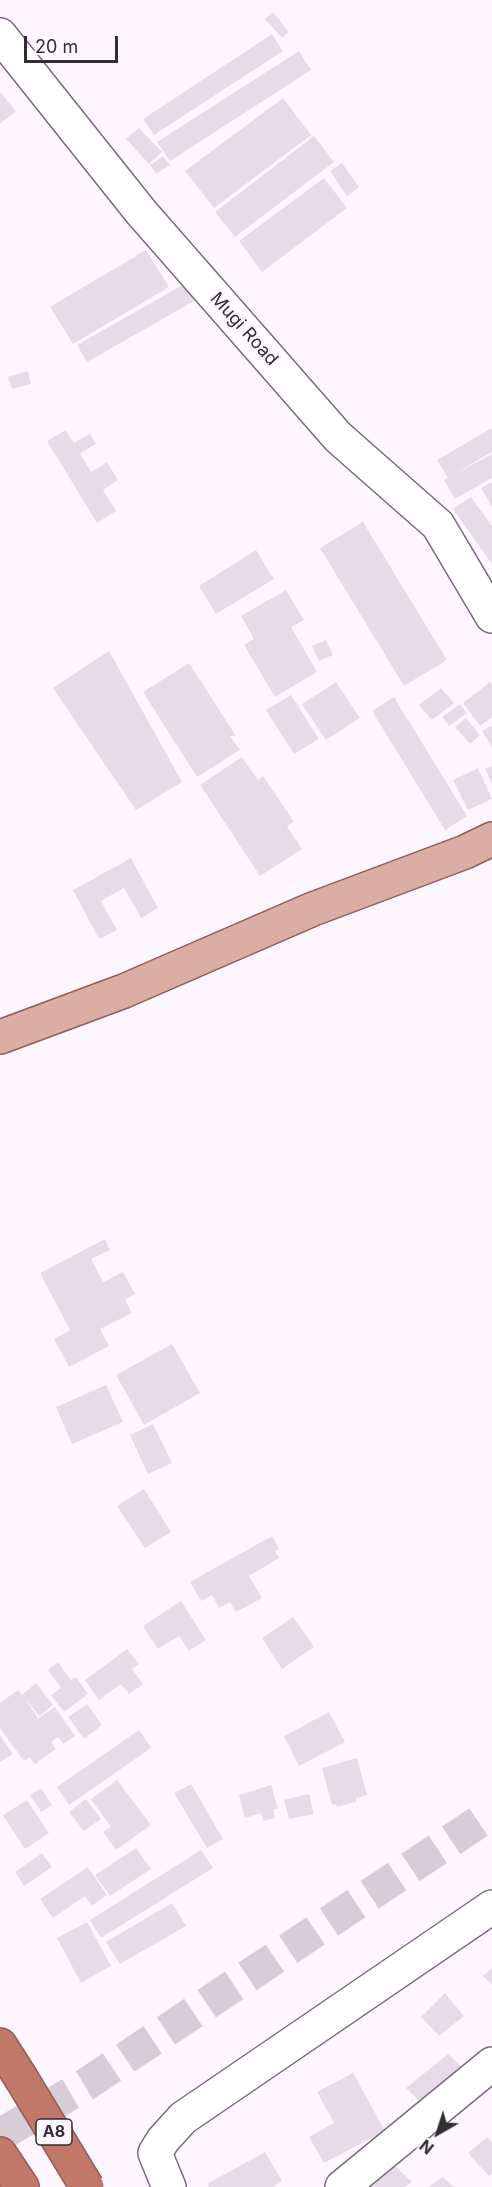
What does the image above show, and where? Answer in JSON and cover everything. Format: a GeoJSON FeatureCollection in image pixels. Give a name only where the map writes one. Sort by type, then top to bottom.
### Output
{"type":"FeatureCollection","features":[{"type":"Feature","properties":{"kind":"highway","name":"A8"},"geometry":{"type":"LineString","coordinates":[[0,2045],[87,2187]]}},
{"type":"Feature","properties":{"kind":"highway"},"geometry":{"type":"LineString","coordinates":[[0,2154],[22,2187]]}},
{"type":"Feature","properties":{"kind":"main road"},"geometry":{"type":"LineString","coordinates":[[0,1037],[124,991],[313,909],[465,852],[492,839]]}},
{"type":"Feature","properties":{"kind":"street","name":"Mugi Road"},"geometry":{"type":"LineString","coordinates":[[4,47],[141,212],[338,436],[438,525],[492,616]]}},
{"type":"Feature","properties":{"kind":"street"},"geometry":{"type":"LineString","coordinates":[[158,2183],[155,2153],[163,2140],[183,2118],[492,1907]]}},
{"type":"Feature","properties":{"kind":"street"},"geometry":{"type":"LineString","coordinates":[[342,2187],[492,2064]]}},
{"type":"Feature","properties":{"kind":"building"},"geometry":{"type":"Polygon","coordinates":[[[273,12],[289,32],[282,38],[265,19],[273,12]]]}},
{"type":"Feature","properties":{"kind":"building"},"geometry":{"type":"Polygon","coordinates":[[[272,34],[283,51],[154,135],[143,119],[272,34]]]}},
{"type":"Feature","properties":{"kind":"building"},"geometry":{"type":"Polygon","coordinates":[[[299,51],[311,70],[170,161],[157,142],[299,51]]]}},
{"type":"Feature","properties":{"kind":"building"},"geometry":{"type":"Polygon","coordinates":[[[0,92],[16,111],[0,124],[0,92]]]}},
{"type":"Feature","properties":{"kind":"building"},"geometry":{"type":"Polygon","coordinates":[[[283,98],[311,135],[214,208],[185,171],[283,98]]]}},
{"type":"Feature","properties":{"kind":"building"},"geometry":{"type":"Polygon","coordinates":[[[139,128],[162,152],[149,164],[126,139],[139,128]]]}},
{"type":"Feature","properties":{"kind":"building"},"geometry":{"type":"Polygon","coordinates":[[[314,136],[334,162],[235,237],[215,212],[314,136]]]}},
{"type":"Feature","properties":{"kind":"building"},"geometry":{"type":"Polygon","coordinates":[[[163,156],[170,165],[156,174],[150,165],[163,156]]]}},
{"type":"Feature","properties":{"kind":"building"},"geometry":{"type":"Polygon","coordinates":[[[342,163],[359,187],[347,196],[330,171],[342,163]]]}},
{"type":"Feature","properties":{"kind":"building"},"geometry":{"type":"Polygon","coordinates":[[[324,178],[347,208],[262,272],[239,241],[324,178]]]}},
{"type":"Feature","properties":{"kind":"building"},"geometry":{"type":"Polygon","coordinates":[[[146,250],[169,287],[73,344],[50,307],[146,250]]]}},
{"type":"Feature","properties":{"kind":"building"},"geometry":{"type":"Polygon","coordinates":[[[186,283],[196,300],[87,362],[77,345],[186,283]]]}},
{"type":"Feature","properties":{"kind":"building"},"geometry":{"type":"Polygon","coordinates":[[[28,371],[31,384],[12,389],[8,377],[28,371]]]}},
{"type":"Feature","properties":{"kind":"building"},"geometry":{"type":"Polygon","coordinates":[[[492,428],[492,452],[453,475],[492,454],[492,478],[455,499],[444,480],[448,478],[437,460],[492,428]]]}},
{"type":"Feature","properties":{"kind":"building"},"geometry":{"type":"Polygon","coordinates":[[[66,430],[74,443],[90,434],[96,444],[80,453],[91,472],[107,462],[118,480],[103,490],[116,511],[97,523],[47,441],[66,430]]]}},
{"type":"Feature","properties":{"kind":"building"},"geometry":{"type":"Polygon","coordinates":[[[492,482],[492,507],[481,488],[492,482]]]}},
{"type":"Feature","properties":{"kind":"building"},"geometry":{"type":"Polygon","coordinates":[[[471,497],[492,526],[492,564],[453,509],[471,497]]]}},
{"type":"Feature","properties":{"kind":"building"},"geometry":{"type":"Polygon","coordinates":[[[363,522],[447,660],[404,686],[320,548],[363,522]]]}},
{"type":"Feature","properties":{"kind":"building"},"geometry":{"type":"Polygon","coordinates":[[[256,550],[274,579],[216,614],[199,586],[256,550]]]}},
{"type":"Feature","properties":{"kind":"building"},"geometry":{"type":"Polygon","coordinates":[[[286,590],[304,620],[291,627],[317,672],[275,697],[244,645],[254,639],[241,616],[286,590]]]}},
{"type":"Feature","properties":{"kind":"building"},"geometry":{"type":"Polygon","coordinates":[[[326,640],[333,655],[319,661],[312,646],[326,640]]]}},
{"type":"Feature","properties":{"kind":"building"},"geometry":{"type":"Polygon","coordinates":[[[109,651],[182,782],[136,810],[53,688],[109,651]]]}},
{"type":"Feature","properties":{"kind":"building"},"geometry":{"type":"Polygon","coordinates":[[[189,663],[236,736],[230,736],[240,750],[197,777],[143,692],[189,663]]]}},
{"type":"Feature","properties":{"kind":"building"},"geometry":{"type":"Polygon","coordinates":[[[336,682],[360,718],[326,740],[302,704],[336,682]]]}},
{"type":"Feature","properties":{"kind":"building"},"geometry":{"type":"Polygon","coordinates":[[[490,682],[492,685],[492,717],[480,726],[463,703],[490,682]]]}},
{"type":"Feature","properties":{"kind":"building"},"geometry":{"type":"Polygon","coordinates":[[[441,688],[454,703],[432,720],[419,705],[441,688]]]}},
{"type":"Feature","properties":{"kind":"building"},"geometry":{"type":"Polygon","coordinates":[[[291,695],[319,739],[294,754],[266,710],[291,695]]]}},
{"type":"Feature","properties":{"kind":"building"},"geometry":{"type":"Polygon","coordinates":[[[394,697],[467,816],[445,830],[372,711],[394,697]]]}},
{"type":"Feature","properties":{"kind":"building"},"geometry":{"type":"Polygon","coordinates":[[[460,704],[467,713],[449,726],[442,717],[460,704]]]}},
{"type":"Feature","properties":{"kind":"building"},"geometry":{"type":"Polygon","coordinates":[[[466,718],[480,735],[470,744],[455,727],[466,718]]]}},
{"type":"Feature","properties":{"kind":"building"},"geometry":{"type":"Polygon","coordinates":[[[492,725],[492,748],[482,731],[492,725]]]}},
{"type":"Feature","properties":{"kind":"building"},"geometry":{"type":"Polygon","coordinates":[[[242,757],[258,780],[263,776],[294,822],[287,826],[302,849],[260,876],[200,785],[242,757]]]}},
{"type":"Feature","properties":{"kind":"building"},"geometry":{"type":"Polygon","coordinates":[[[492,766],[492,784],[485,769],[492,766]]]}},
{"type":"Feature","properties":{"kind":"building"},"geometry":{"type":"Polygon","coordinates":[[[478,768],[492,799],[468,810],[453,780],[478,768]]]}},
{"type":"Feature","properties":{"kind":"building"},"geometry":{"type":"Polygon","coordinates":[[[131,858],[158,908],[141,918],[124,888],[101,901],[117,930],[99,939],[73,890],[131,858]]]}},
{"type":"Feature","properties":{"kind":"building"},"geometry":{"type":"Polygon","coordinates":[[[105,1239],[110,1250],[91,1259],[103,1282],[123,1272],[135,1294],[125,1299],[132,1313],[100,1329],[109,1346],[69,1367],[54,1339],[70,1330],[40,1273],[105,1239]]]}},
{"type":"Feature","properties":{"kind":"building"},"geometry":{"type":"Polygon","coordinates":[[[172,1344],[200,1393],[144,1425],[116,1375],[172,1344]]]}},
{"type":"Feature","properties":{"kind":"building"},"geometry":{"type":"Polygon","coordinates":[[[106,1385],[123,1422],[72,1444],[56,1407],[106,1385]]]}},
{"type":"Feature","properties":{"kind":"building"},"geometry":{"type":"Polygon","coordinates":[[[153,1424],[172,1463],[148,1474],[130,1435],[153,1424]]]}},
{"type":"Feature","properties":{"kind":"building"},"geometry":{"type":"Polygon","coordinates":[[[144,1489],[171,1532],[145,1548],[117,1506],[144,1489]]]}},
{"type":"Feature","properties":{"kind":"building"},"geometry":{"type":"Polygon","coordinates":[[[272,1536],[279,1549],[275,1551],[279,1558],[249,1576],[262,1598],[236,1612],[230,1602],[219,1608],[212,1595],[201,1601],[190,1582],[272,1536]]]}},
{"type":"Feature","properties":{"kind":"building"},"geometry":{"type":"Polygon","coordinates":[[[181,1601],[206,1640],[189,1651],[179,1636],[158,1649],[143,1626],[181,1601]]]}},
{"type":"Feature","properties":{"kind":"building"},"geometry":{"type":"Polygon","coordinates":[[[293,1617],[314,1647],[282,1669],[262,1638],[293,1617]]]}},
{"type":"Feature","properties":{"kind":"building"},"geometry":{"type":"Polygon","coordinates":[[[127,1649],[139,1664],[132,1669],[143,1684],[129,1694],[121,1684],[99,1700],[85,1680],[127,1649]]]}},
{"type":"Feature","properties":{"kind":"building"},"geometry":{"type":"Polygon","coordinates":[[[58,1662],[71,1680],[76,1677],[88,1694],[64,1712],[51,1695],[61,1688],[48,1670],[58,1662]]]}},
{"type":"Feature","properties":{"kind":"building"},"geometry":{"type":"Polygon","coordinates":[[[36,1683],[53,1705],[39,1716],[24,1697],[38,1718],[55,1707],[75,1736],[63,1744],[58,1737],[51,1742],[56,1749],[35,1764],[29,1757],[24,1761],[0,1728],[0,1703],[18,1690],[22,1695],[36,1683]]]}},
{"type":"Feature","properties":{"kind":"building"},"geometry":{"type":"Polygon","coordinates":[[[87,1704],[102,1725],[84,1739],[68,1717],[87,1704]]]}},
{"type":"Feature","properties":{"kind":"building"},"geometry":{"type":"Polygon","coordinates":[[[329,1712],[345,1742],[299,1766],[284,1736],[329,1712]]]}},
{"type":"Feature","properties":{"kind":"building"},"geometry":{"type":"Polygon","coordinates":[[[139,1730],[151,1748],[69,1805],[57,1787],[139,1730]]]}},
{"type":"Feature","properties":{"kind":"building"},"geometry":{"type":"Polygon","coordinates":[[[0,1735],[13,1754],[0,1762],[0,1735]]]}},
{"type":"Feature","properties":{"kind":"building"},"geometry":{"type":"Polygon","coordinates":[[[357,1758],[367,1795],[356,1798],[356,1802],[337,1807],[336,1804],[332,1805],[322,1768],[357,1758]]]}},
{"type":"Feature","properties":{"kind":"building"},"geometry":{"type":"Polygon","coordinates":[[[117,1780],[151,1825],[116,1850],[103,1832],[111,1827],[91,1799],[117,1780]]]}},
{"type":"Feature","properties":{"kind":"building"},"geometry":{"type":"Polygon","coordinates":[[[191,1784],[223,1839],[207,1848],[174,1793],[191,1784]]]}},
{"type":"Feature","properties":{"kind":"building"},"geometry":{"type":"Polygon","coordinates":[[[271,1785],[278,1808],[273,1810],[275,1818],[263,1821],[261,1813],[245,1818],[239,1795],[271,1785]]]}},
{"type":"Feature","properties":{"kind":"building"},"geometry":{"type":"Polygon","coordinates":[[[41,1788],[52,1805],[41,1812],[30,1795],[41,1788]]]}},
{"type":"Feature","properties":{"kind":"building"},"geometry":{"type":"Polygon","coordinates":[[[309,1794],[314,1814],[289,1819],[284,1800],[309,1794]]]}},
{"type":"Feature","properties":{"kind":"building"},"geometry":{"type":"Polygon","coordinates":[[[86,1799],[101,1819],[84,1831],[69,1812],[86,1799]]]}},
{"type":"Feature","properties":{"kind":"building"},"geometry":{"type":"Polygon","coordinates":[[[27,1800],[49,1833],[25,1849],[3,1815],[27,1800]]]}},
{"type":"Feature","properties":{"kind":"building"},"geometry":{"type":"Polygon","coordinates":[[[136,1848],[151,1869],[110,1896],[95,1875],[136,1848]]]}},
{"type":"Feature","properties":{"kind":"building"},"geometry":{"type":"Polygon","coordinates":[[[201,1850],[213,1868],[101,1938],[90,1920],[201,1850]]]}},
{"type":"Feature","properties":{"kind":"building"},"geometry":{"type":"Polygon","coordinates":[[[42,1853],[52,1867],[24,1886],[15,1872],[42,1853]]]}},
{"type":"Feature","properties":{"kind":"building"},"geometry":{"type":"Polygon","coordinates":[[[88,1867],[107,1895],[92,1906],[85,1896],[53,1918],[40,1899],[88,1867]]]}},
{"type":"Feature","properties":{"kind":"building"},"geometry":{"type":"Polygon","coordinates":[[[172,1903],[186,1926],[120,1964],[106,1942],[172,1903]]]}},
{"type":"Feature","properties":{"kind":"building"},"geometry":{"type":"Polygon","coordinates":[[[87,1922],[111,1966],[81,1983],[57,1938],[87,1922]]]}},
{"type":"Feature","properties":{"kind":"building"},"geometry":{"type":"Polygon","coordinates":[[[492,1968],[492,1985],[483,1976],[492,1968]]]}},
{"type":"Feature","properties":{"kind":"building"},"geometry":{"type":"Polygon","coordinates":[[[445,1993],[464,2016],[439,2036],[421,2017],[445,1993]]]}},
{"type":"Feature","properties":{"kind":"building"},"geometry":{"type":"Polygon","coordinates":[[[448,2054],[468,2073],[421,2103],[406,2088],[448,2054]]]}},
{"type":"Feature","properties":{"kind":"building"},"geometry":{"type":"Polygon","coordinates":[[[353,2073],[385,2131],[324,2163],[309,2137],[334,2123],[317,2092],[353,2073]]]}},
{"type":"Feature","properties":{"kind":"building"},"geometry":{"type":"Polygon","coordinates":[[[487,2137],[492,2143],[492,2173],[489,2176],[468,2153],[487,2137]]]}},
{"type":"Feature","properties":{"kind":"building"},"geometry":{"type":"Polygon","coordinates":[[[265,2152],[282,2181],[273,2187],[209,2187],[207,2184],[265,2152]]]}},
{"type":"Feature","properties":{"kind":"building"},"geometry":{"type":"Polygon","coordinates":[[[390,2161],[412,2182],[405,2187],[365,2187],[390,2161]]]}},
{"type":"Feature","properties":{"kind":"building"},"geometry":{"type":"Polygon","coordinates":[[[443,2177],[454,2187],[428,2187],[443,2177]]]}},
{"type":"Feature","properties":{"kind":"tunnel"},"geometry":{"type":"LineString","coordinates":[[0,2135],[85,2085],[492,1813]]}}]}
